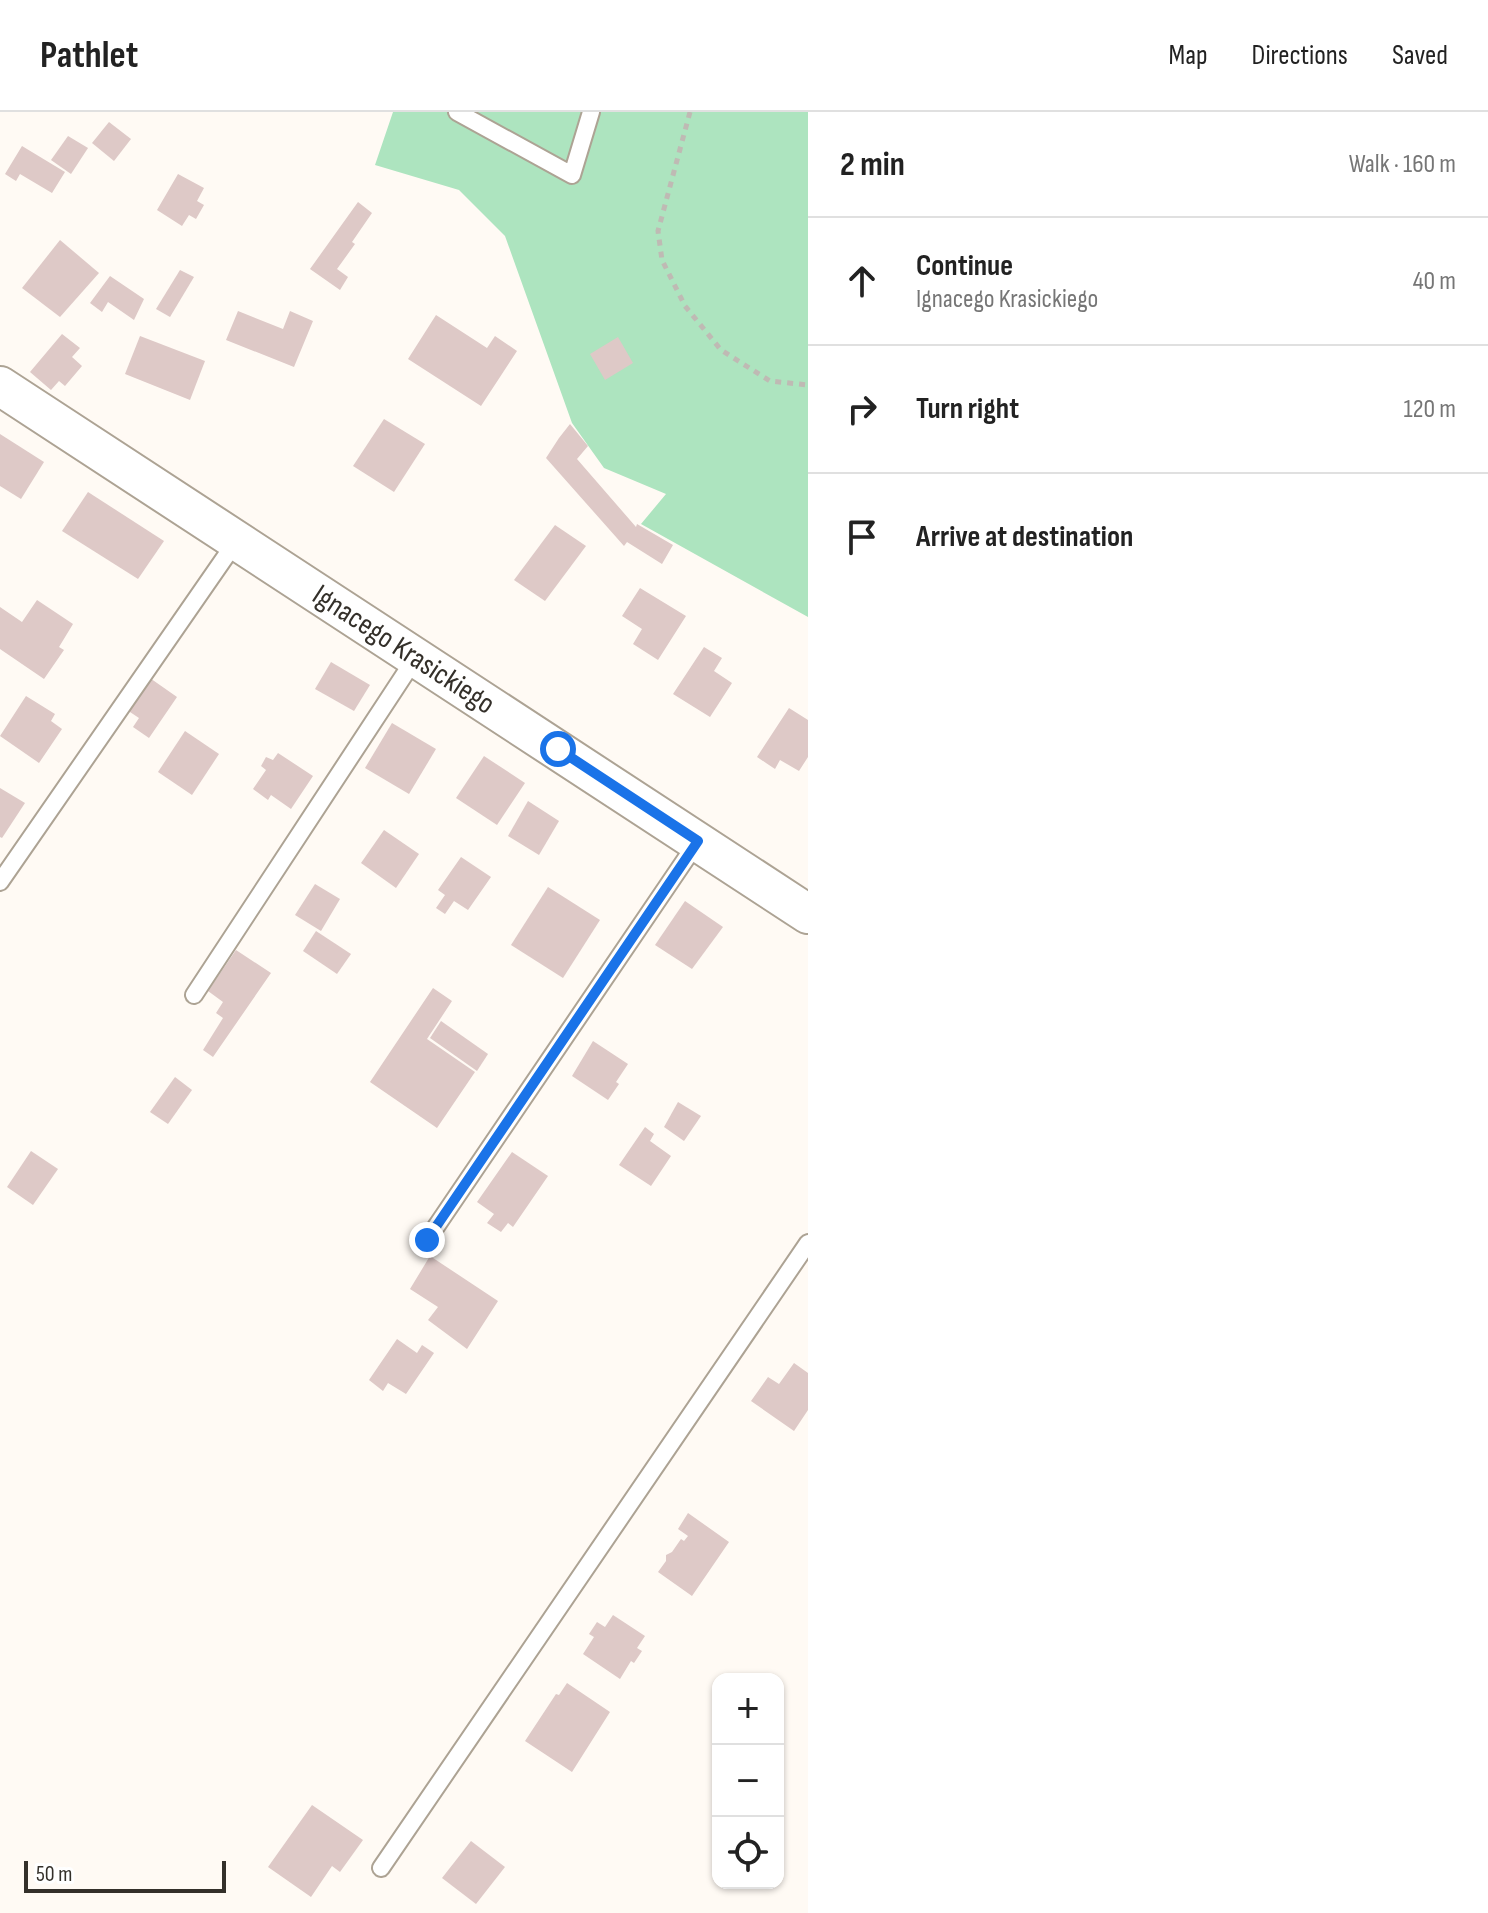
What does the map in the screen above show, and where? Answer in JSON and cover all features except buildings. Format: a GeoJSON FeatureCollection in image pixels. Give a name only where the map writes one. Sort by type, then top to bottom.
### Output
{"type":"FeatureCollection","features":[{"type":"Feature","properties":{"kind":"street","name":"Ignacego Krasickiego"},"geometry":{"type":"LineString","coordinates":[[0,386],[808,914]]}},
{"type":"Feature","properties":{"kind":"lane"},"geometry":{"type":"LineString","coordinates":[[457,112],[572,175],[591,112]]}},
{"type":"Feature","properties":{"kind":"lane"},"geometry":{"type":"LineString","coordinates":[[0,882],[237,540]]}},
{"type":"Feature","properties":{"kind":"lane"},"geometry":{"type":"LineString","coordinates":[[194,995],[416,657]]}},
{"type":"Feature","properties":{"kind":"lane"},"geometry":{"type":"LineString","coordinates":[[427,1240],[698,841]]}},
{"type":"Feature","properties":{"kind":"lane"},"geometry":{"type":"LineString","coordinates":[[381,1868],[808,1243]]}},
{"type":"Feature","properties":{"kind":"path"},"geometry":{"type":"LineString","coordinates":[[690,112],[658,231],[662,260],[685,306],[721,350],[770,381],[808,385]]}},
{"type":"Feature","properties":{"kind":"green space"},"geometry":{"type":"Polygon","coordinates":[[[393,112],[808,112],[808,617],[641,524],[666,494],[604,468],[572,423],[505,236],[459,190],[375,165],[393,112]]]}},
{"type":"Feature","properties":{"kind":"route"},"geometry":{"type":"LineString","coordinates":[[427,1240],[698,841],[558,749]]}}]}
